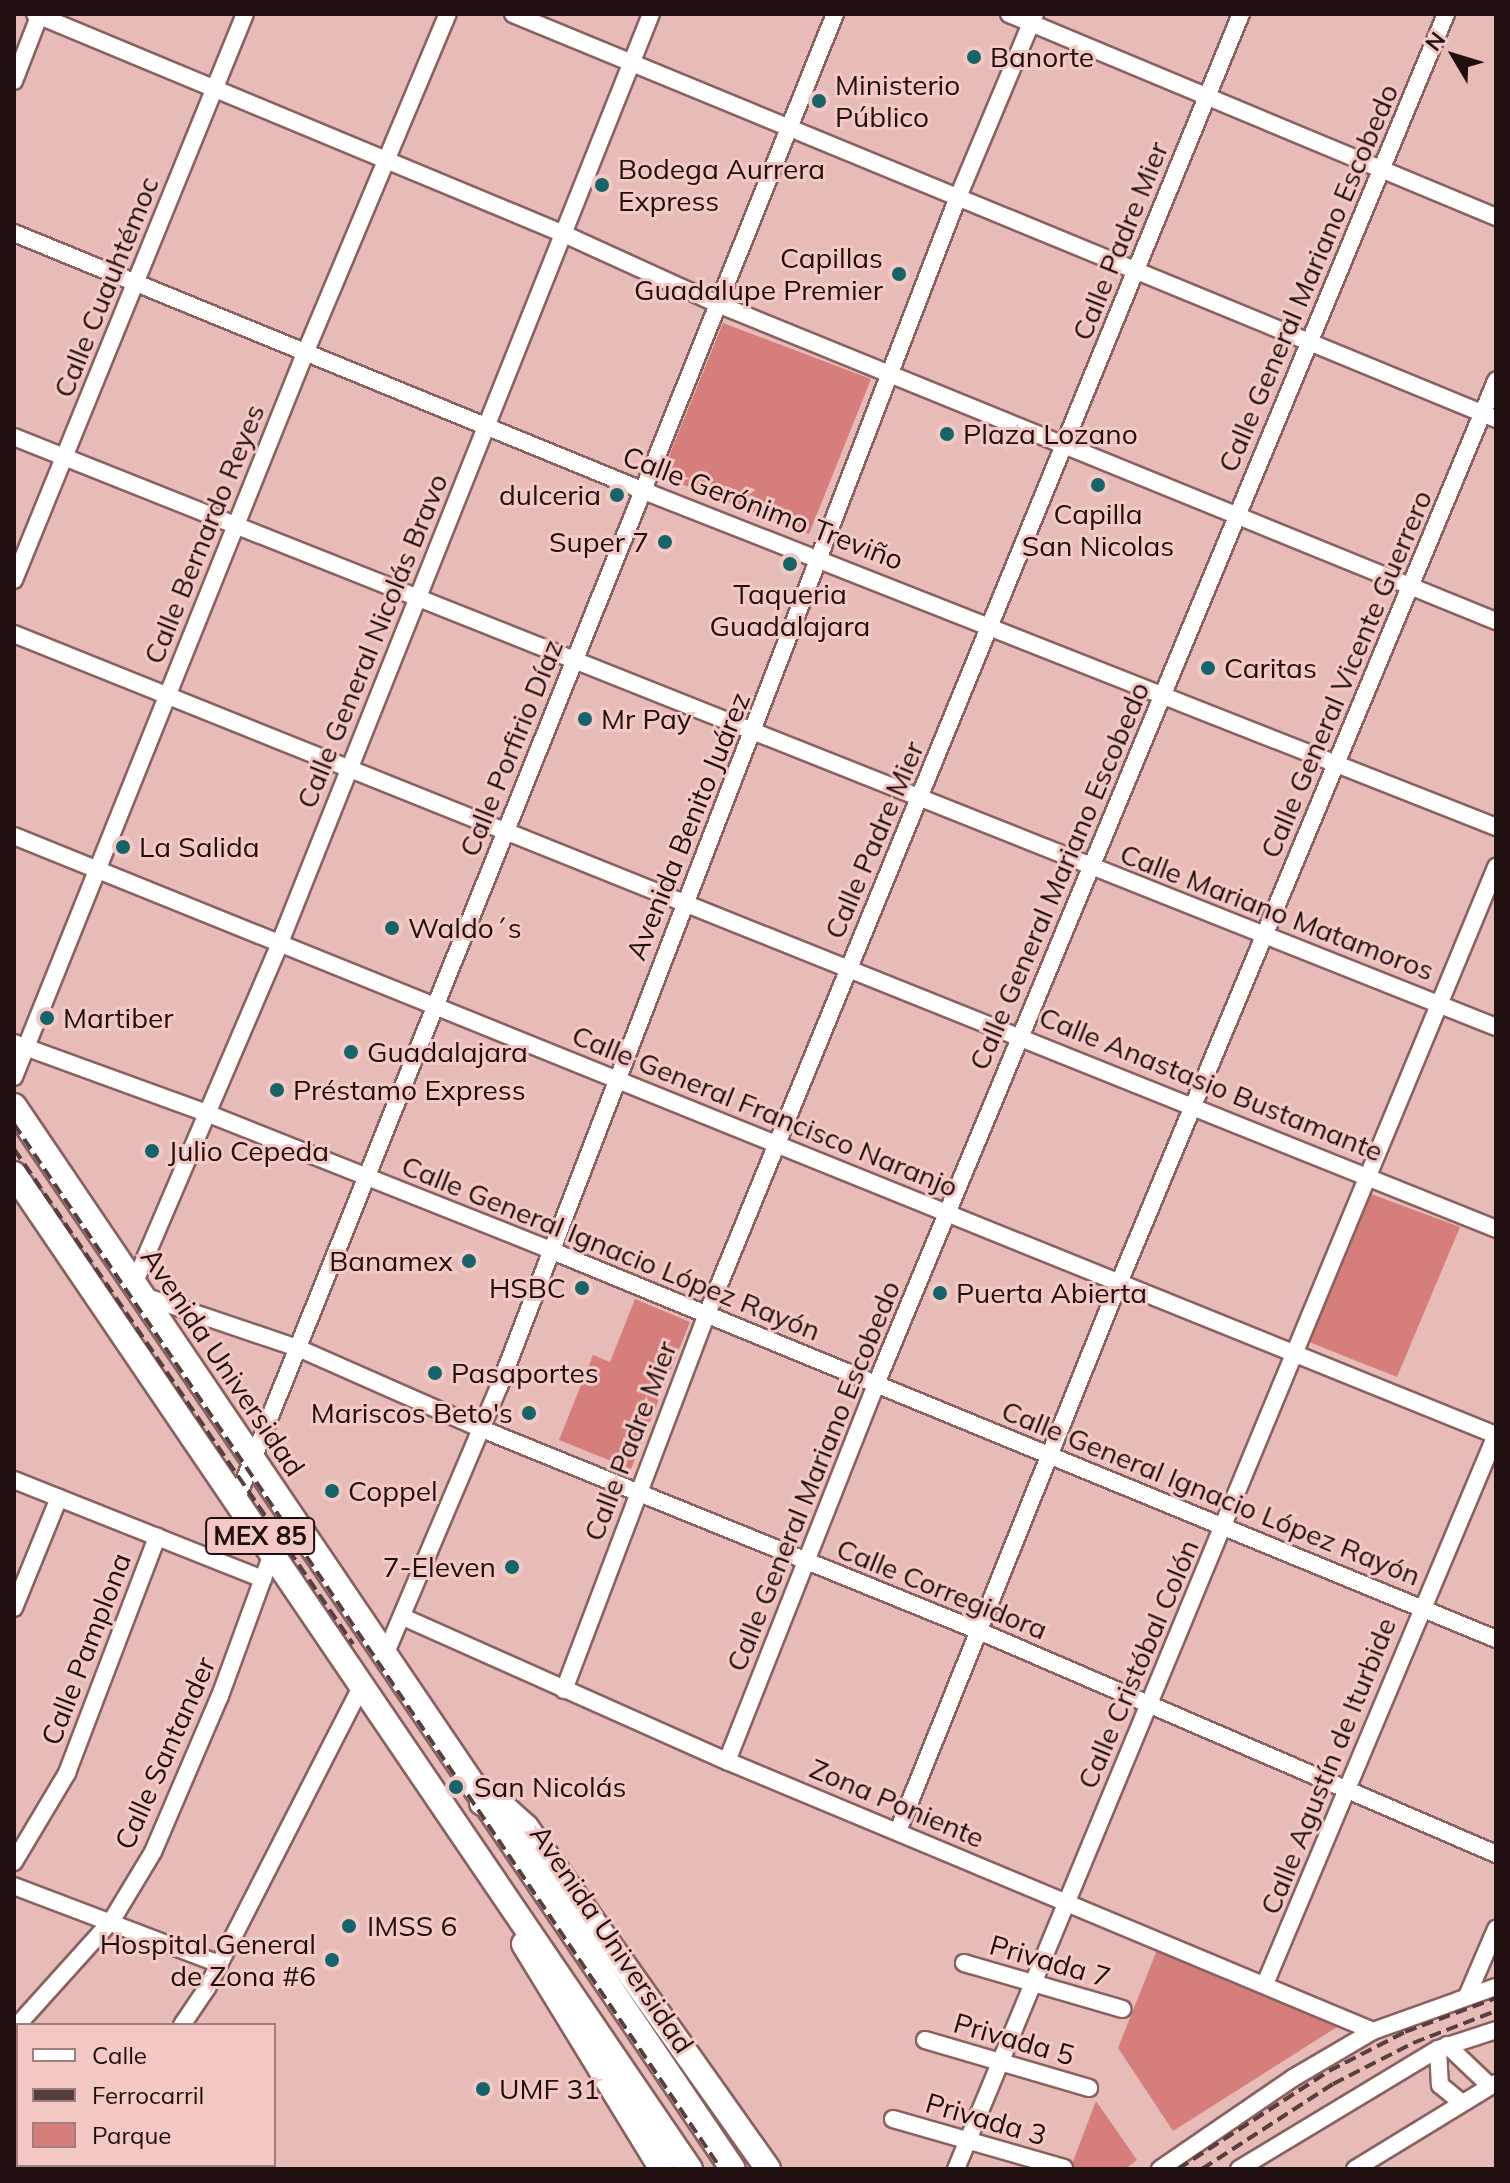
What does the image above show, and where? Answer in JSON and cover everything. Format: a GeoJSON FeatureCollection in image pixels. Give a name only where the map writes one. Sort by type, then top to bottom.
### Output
{"type":"FeatureCollection","features":[{"type":"Feature","properties":{"kind":"highway","name":"Avenida Universidad"},"geometry":{"type":"LineString","coordinates":[[14,1106],[482,1803],[733,2169]]}},
{"type":"Feature","properties":{"kind":"highway","name":"MEX 85"},"geometry":{"type":"LineString","coordinates":[[14,1174],[361,1687],[535,1936],[690,2169]]}},
{"type":"Feature","properties":{"kind":"highway"},"geometry":{"type":"LineString","coordinates":[[482,1803],[507,1810],[526,1827],[768,2169]]}},
{"type":"Feature","properties":{"kind":"highway"},"geometry":{"type":"LineString","coordinates":[[507,1897],[539,1974],[662,2169]]}},
{"type":"Feature","properties":{"kind":"street","name":"Calle Cuauhtémoc"},"geometry":{"type":"LineString","coordinates":[[14,580],[245,14]]}},
{"type":"Feature","properties":{"kind":"street","name":"Calle Bernardo Reyes"},"geometry":{"type":"LineString","coordinates":[[14,1077],[20,1045],[96,870],[306,351],[448,14]]}},
{"type":"Feature","properties":{"kind":"street"},"geometry":{"type":"LineString","coordinates":[[513,14],[788,130],[1489,416]]}},
{"type":"Feature","properties":{"kind":"street","name":"Calle General Nicolás Bravo"},"geometry":{"type":"LineString","coordinates":[[137,1289],[279,945],[651,14]]}},
{"type":"Feature","properties":{"kind":"street","name":"Calle Porfirio Díaz"},"geometry":{"type":"LineString","coordinates":[[236,1501],[835,14]]}},
{"type":"Feature","properties":{"kind":"street"},"geometry":{"type":"LineString","coordinates":[[1009,14],[1034,18],[1206,97],[1496,217]]}},
{"type":"Feature","properties":{"kind":"street","name":"Calle Padre Mier"},"geometry":{"type":"LineString","coordinates":[[564,1690],[707,1314],[1067,446],[1241,14]]}},
{"type":"Feature","properties":{"kind":"street","name":"Calle General Mariano Escobedo"},"geometry":{"type":"LineString","coordinates":[[727,1761],[876,1384],[1446,14]]}},
{"type":"Feature","properties":{"kind":"street"},"geometry":{"type":"LineString","coordinates":[[14,81],[38,15],[564,234],[720,305],[1496,621]]}},
{"type":"Feature","properties":{"kind":"street","name":"Avenida Benito Juárez"},"geometry":{"type":"LineString","coordinates":[[385,1655],[482,1429],[958,197],[1034,18]]}},
{"type":"Feature","properties":{"kind":"street","name":"Calle Gerónimo Treviño"},"geometry":{"type":"LineString","coordinates":[[14,233],[487,424],[644,491],[1165,693],[1496,827]]}},
{"type":"Feature","properties":{"kind":"street","name":"Calle General Vicente Guerrero"},"geometry":{"type":"LineString","coordinates":[[898,1831],[1119,1283],[1411,587],[1489,416],[1496,381]]}},
{"type":"Feature","properties":{"kind":"street","name":"Calle Mariano Matamoros"},"geometry":{"type":"LineString","coordinates":[[14,437],[1496,1027]]}},
{"type":"Feature","properties":{"kind":"street","name":"Calle Anastasio Bustamante"},"geometry":{"type":"LineString","coordinates":[[14,634],[349,771],[1195,1105],[1496,1229]]}},
{"type":"Feature","properties":{"kind":"street","name":"Calle General Francisco Naranjo"},"geometry":{"type":"LineString","coordinates":[[14,836],[279,945],[777,1141],[946,1214],[1496,1435]]}},
{"type":"Feature","properties":{"kind":"street","name":"Calle Cristóbal Colón"},"geometry":{"type":"LineString","coordinates":[[956,2169],[1496,867]]}},
{"type":"Feature","properties":{"kind":"street","name":"Calle General Ignacio López Rayón"},"geometry":{"type":"LineString","coordinates":[[20,1045],[209,1114],[550,1250],[1496,1639]]}},
{"type":"Feature","properties":{"kind":"street","name":"Calle Corregidora"},"geometry":{"type":"LineString","coordinates":[[137,1289],[298,1348],[482,1429],[979,1631],[1496,1854]]}},
{"type":"Feature","properties":{"kind":"street","name":"Calle Agustín de Iturbide"},"geometry":{"type":"LineString","coordinates":[[1265,1984],[1496,1435]]}},
{"type":"Feature","properties":{"kind":"street"},"geometry":{"type":"LineString","coordinates":[[14,1480],[263,1579]]}},
{"type":"Feature","properties":{"kind":"street"},"geometry":{"type":"LineString","coordinates":[[14,1608],[59,1498]]}},
{"type":"Feature","properties":{"kind":"street","name":"Calle Pamplona"},"geometry":{"type":"LineString","coordinates":[[14,1862],[67,1773],[157,1537]]}},
{"type":"Feature","properties":{"kind":"street","name":"Calle Santander"},"geometry":{"type":"LineString","coordinates":[[19,2023],[112,1920],[171,1816],[272,1554]]}},
{"type":"Feature","properties":{"kind":"street","name":"Zona Poniente"},"geometry":{"type":"LineString","coordinates":[[403,1617],[727,1761],[1373,2031]]}},
{"type":"Feature","properties":{"kind":"street"},"geometry":{"type":"LineString","coordinates":[[183,2023],[219,1964],[361,1687]]}},
{"type":"Feature","properties":{"kind":"street"},"geometry":{"type":"LineString","coordinates":[[14,1886],[112,1920],[219,1964]]}},
{"type":"Feature","properties":{"kind":"street"},"geometry":{"type":"LineString","coordinates":[[1468,1994],[1496,1929]]}},
{"type":"Feature","properties":{"kind":"street","name":"Privada 7"},"geometry":{"type":"LineString","coordinates":[[964,1963],[1122,2009]]}},
{"type":"Feature","properties":{"kind":"street"},"geometry":{"type":"LineString","coordinates":[[1160,2169],[1293,2078],[1373,2031],[1468,1994],[1496,1987]]}},
{"type":"Feature","properties":{"kind":"street"},"geometry":{"type":"LineString","coordinates":[[1239,2169],[1442,2047],[1496,2030]]}},
{"type":"Feature","properties":{"kind":"street","name":"Privada 5"},"geometry":{"type":"LineString","coordinates":[[925,2040],[1089,2088]]}},
{"type":"Feature","properties":{"kind":"street"},"geometry":{"type":"LineString","coordinates":[[1355,2169],[1493,2084],[1442,2047]]}},
{"type":"Feature","properties":{"kind":"street"},"geometry":{"type":"LineString","coordinates":[[1442,2047],[1440,2085],[1462,2103]]}},
{"type":"Feature","properties":{"kind":"street","name":"Privada 3"},"geometry":{"type":"LineString","coordinates":[[893,2119],[1064,2168]]}},
{"type":"Feature","properties":{"kind":"green space"},"geometry":{"type":"Polygon","coordinates":[[[723,323],[871,379],[809,534],[661,476],[723,323]]]}},
{"type":"Feature","properties":{"kind":"green space"},"geometry":{"type":"Polygon","coordinates":[[[1371,1194],[1460,1227],[1397,1377],[1309,1342],[1371,1194]]]}},
{"type":"Feature","properties":{"kind":"green space"},"geometry":{"type":"Polygon","coordinates":[[[635,1299],[690,1322],[631,1469],[559,1440],[593,1355],[610,1362],[635,1299]]]}},
{"type":"Feature","properties":{"kind":"green space"},"geometry":{"type":"Polygon","coordinates":[[[1157,1950],[1337,2027],[1173,2131],[1118,2048],[1157,1950]]]}},
{"type":"Feature","properties":{"kind":"green space"},"geometry":{"type":"Polygon","coordinates":[[[1096,2101],[1137,2160],[1125,2169],[1070,2169],[1096,2101]]]}},
{"type":"Feature","properties":{"kind":"railway"},"geometry":{"type":"LineString","coordinates":[[14,1124],[721,2169]]}},
{"type":"Feature","properties":{"kind":"railway"},"geometry":{"type":"LineString","coordinates":[[14,1149],[353,1644]]}},
{"type":"Feature","properties":{"kind":"railway"},"geometry":{"type":"LineString","coordinates":[[1178,2169],[1329,2071],[1405,2032],[1496,1998]]}},
{"type":"Feature","properties":{"kind":"railway"},"geometry":{"type":"LineString","coordinates":[[1202,2169],[1333,2084],[1413,2043],[1496,2011]]}},
{"type":"Feature","properties":{"kind":"place","name":"Banorte"},"geometry":{"type":"Point","coordinates":[974,57]}},
{"type":"Feature","properties":{"kind":"place","name":"Ministerio Público"},"geometry":{"type":"Point","coordinates":[819,101]}},
{"type":"Feature","properties":{"kind":"place","name":"Bodega Aurrera Express"},"geometry":{"type":"Point","coordinates":[602,185]}},
{"type":"Feature","properties":{"kind":"place","name":"Capillas Guadalupe Premier"},"geometry":{"type":"Point","coordinates":[899,274]}},
{"type":"Feature","properties":{"kind":"place","name":"Plaza Lozano"},"geometry":{"type":"Point","coordinates":[947,434]}},
{"type":"Feature","properties":{"kind":"place","name":"Capilla San Nicolas"},"geometry":{"type":"Point","coordinates":[1098,485]}},
{"type":"Feature","properties":{"kind":"place","name":"dulceria"},"geometry":{"type":"Point","coordinates":[617,495]}},
{"type":"Feature","properties":{"kind":"place","name":"Super 7"},"geometry":{"type":"Point","coordinates":[665,542]}},
{"type":"Feature","properties":{"kind":"place","name":"Taqueria Guadalajara"},"geometry":{"type":"Point","coordinates":[790,564]}},
{"type":"Feature","properties":{"kind":"place","name":"Caritas"},"geometry":{"type":"Point","coordinates":[1208,668]}},
{"type":"Feature","properties":{"kind":"place","name":"Mr Pay"},"geometry":{"type":"Point","coordinates":[585,719]}},
{"type":"Feature","properties":{"kind":"place","name":"La Salida"},"geometry":{"type":"Point","coordinates":[123,847]}},
{"type":"Feature","properties":{"kind":"place","name":"Waldo´s"},"geometry":{"type":"Point","coordinates":[392,928]}},
{"type":"Feature","properties":{"kind":"place","name":"Martiber"},"geometry":{"type":"Point","coordinates":[47,1018]}},
{"type":"Feature","properties":{"kind":"place","name":"Guadalajara"},"geometry":{"type":"Point","coordinates":[351,1052]}},
{"type":"Feature","properties":{"kind":"place","name":"Préstamo Express"},"geometry":{"type":"Point","coordinates":[277,1090]}},
{"type":"Feature","properties":{"kind":"place","name":"Julio Cepeda"},"geometry":{"type":"Point","coordinates":[152,1151]}},
{"type":"Feature","properties":{"kind":"place","name":"Banamex"},"geometry":{"type":"Point","coordinates":[469,1261]}},
{"type":"Feature","properties":{"kind":"place","name":"HSBC"},"geometry":{"type":"Point","coordinates":[582,1288]}},
{"type":"Feature","properties":{"kind":"place","name":"Puerta Abierta"},"geometry":{"type":"Point","coordinates":[940,1293]}},
{"type":"Feature","properties":{"kind":"place","name":"Pasaportes"},"geometry":{"type":"Point","coordinates":[435,1373]}},
{"type":"Feature","properties":{"kind":"place","name":"Mariscos Beto's"},"geometry":{"type":"Point","coordinates":[529,1413]}},
{"type":"Feature","properties":{"kind":"place","name":"Coppel"},"geometry":{"type":"Point","coordinates":[332,1491]}},
{"type":"Feature","properties":{"kind":"place","name":"7-Eleven"},"geometry":{"type":"Point","coordinates":[512,1567]}},
{"type":"Feature","properties":{"kind":"place","name":"San Nicolás"},"geometry":{"type":"Point","coordinates":[456,1787]}},
{"type":"Feature","properties":{"kind":"place","name":"IMSS 6"},"geometry":{"type":"Point","coordinates":[349,1926]}},
{"type":"Feature","properties":{"kind":"place","name":"Hospital General de Zona #6"},"geometry":{"type":"Point","coordinates":[332,1960]}},
{"type":"Feature","properties":{"kind":"place","name":"UMF 31"},"geometry":{"type":"Point","coordinates":[483,2089]}}]}
